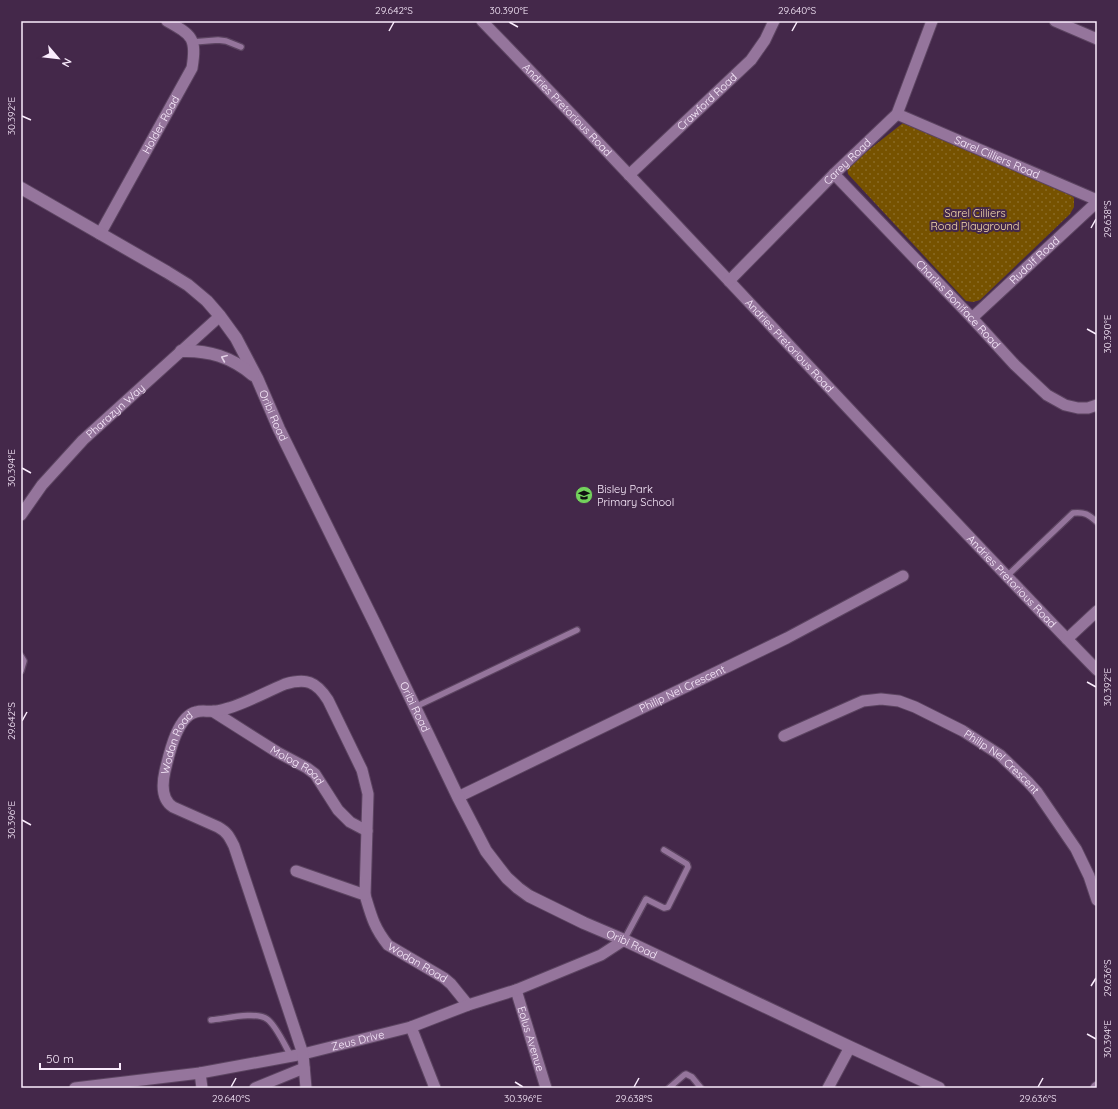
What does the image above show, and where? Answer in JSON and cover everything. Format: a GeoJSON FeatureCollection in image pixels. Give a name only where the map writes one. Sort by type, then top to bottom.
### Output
{"type":"FeatureCollection","features":[{"type":"Feature","properties":{"kind":"street"},"geometry":{"type":"LineString","coordinates":[[167,21],[183,30],[193,42]]}},
{"type":"Feature","properties":{"kind":"street","name":"Andries Pretorious Road"},"geometry":{"type":"LineString","coordinates":[[482,21],[1097,670]]}},
{"type":"Feature","properties":{"kind":"street","name":"Crawford Road"},"geometry":{"type":"LineString","coordinates":[[629,175],[751,60],[774,21]]}},
{"type":"Feature","properties":{"kind":"street","name":"Carey Road"},"geometry":{"type":"LineString","coordinates":[[729,281],[834,174],[897,114],[932,21]]}},
{"type":"Feature","properties":{"kind":"street"},"geometry":{"type":"LineString","coordinates":[[1055,21],[1097,39]]}},
{"type":"Feature","properties":{"kind":"street","name":"Holder Road"},"geometry":{"type":"LineString","coordinates":[[100,234],[192,68],[194,53],[193,42]]}},
{"type":"Feature","properties":{"kind":"street","name":"Sarel Cilliers Road"},"geometry":{"type":"LineString","coordinates":[[897,114],[1097,201]]}},
{"type":"Feature","properties":{"kind":"street","name":"Charles Boniface Road"},"geometry":{"type":"LineString","coordinates":[[834,174],[1015,365],[1047,395],[1065,405],[1078,408],[1088,408],[1097,405]]}},
{"type":"Feature","properties":{"kind":"street","name":"Oribi Road"},"geometry":{"type":"LineString","coordinates":[[21,188],[188,285],[207,301],[236,338],[257,378],[283,435],[458,797],[486,851],[499,868],[518,888],[529,896],[584,923],[624,940],[939,1088]]}},
{"type":"Feature","properties":{"kind":"street","name":"Rudolf Road"},"geometry":{"type":"LineString","coordinates":[[972,318],[1097,201]]}},
{"type":"Feature","properties":{"kind":"street","name":"Pharazyn Way"},"geometry":{"type":"LineString","coordinates":[[21,515],[42,485],[83,440],[220,316]]}},
{"type":"Feature","properties":{"kind":"street"},"geometry":{"type":"LineString","coordinates":[[181,351],[196,350],[217,355],[237,363],[257,378]]}},
{"type":"Feature","properties":{"kind":"street","name":"Philip Nel Crescent"},"geometry":{"type":"LineString","coordinates":[[458,797],[787,638],[903,576]]}},
{"type":"Feature","properties":{"kind":"street"},"geometry":{"type":"LineString","coordinates":[[1067,639],[1097,611]]}},
{"type":"Feature","properties":{"kind":"street","name":"Wodan Road"},"geometry":{"type":"LineString","coordinates":[[303,1054],[234,846],[229,836],[224,830],[168,804],[165,800],[163,781],[171,749],[180,725],[192,713],[207,710],[214,712],[239,704],[294,681],[307,681],[317,686],[323,692],[362,770],[368,794],[365,895],[375,926],[381,937],[388,945],[444,978],[451,984],[468,1005]]}},
{"type":"Feature","properties":{"kind":"street","name":"Philip Nel Crescent"},"geometry":{"type":"LineString","coordinates":[[784,736],[863,701],[881,698],[899,701],[915,707],[963,731],[1000,755],[1028,782],[1036,792],[1076,849],[1089,876],[1097,900]]}},
{"type":"Feature","properties":{"kind":"street","name":"Molog Road"},"geometry":{"type":"LineString","coordinates":[[214,712],[315,774],[338,810],[350,822],[367,831]]}},
{"type":"Feature","properties":{"kind":"street"},"geometry":{"type":"LineString","coordinates":[[296,871],[365,895]]}},
{"type":"Feature","properties":{"kind":"street","name":"Zeus Drive"},"geometry":{"type":"LineString","coordinates":[[75,1088],[200,1073],[303,1054],[411,1026],[468,1005],[516,990],[601,955],[624,940]]}},
{"type":"Feature","properties":{"kind":"street","name":"Eolus Avenue"},"geometry":{"type":"LineString","coordinates":[[516,990],[546,1088]]}},
{"type":"Feature","properties":{"kind":"street"},"geometry":{"type":"LineString","coordinates":[[411,1026],[435,1088]]}},
{"type":"Feature","properties":{"kind":"street"},"geometry":{"type":"LineString","coordinates":[[828,1088],[850,1047]]}},
{"type":"Feature","properties":{"kind":"street"},"geometry":{"type":"LineString","coordinates":[[303,1054],[306,1088]]}},
{"type":"Feature","properties":{"kind":"street"},"geometry":{"type":"LineString","coordinates":[[255,1088],[304,1068]]}},
{"type":"Feature","properties":{"kind":"street"},"geometry":{"type":"LineString","coordinates":[[200,1073],[202,1088]]}},
{"type":"Feature","properties":{"kind":"lane"},"geometry":{"type":"LineString","coordinates":[[193,42],[218,40],[226,41],[241,47]]}},
{"type":"Feature","properties":{"kind":"lane"},"geometry":{"type":"LineString","coordinates":[[1007,576],[1073,513],[1082,512],[1097,522]]}},
{"type":"Feature","properties":{"kind":"lane"},"geometry":{"type":"LineString","coordinates":[[415,707],[576,630]]}},
{"type":"Feature","properties":{"kind":"lane"},"geometry":{"type":"LineString","coordinates":[[21,656],[24,661],[21,671]]}},
{"type":"Feature","properties":{"kind":"lane"},"geometry":{"type":"LineString","coordinates":[[624,940],[646,899],[664,908],[668,907],[688,867],[687,864],[664,850]]}},
{"type":"Feature","properties":{"kind":"lane"},"geometry":{"type":"LineString","coordinates":[[211,1020],[256,1015],[266,1018],[273,1024],[291,1056]]}},
{"type":"Feature","properties":{"kind":"lane"},"geometry":{"type":"LineString","coordinates":[[669,1088],[686,1074],[692,1077],[701,1088]]}},
{"type":"Feature","properties":{"kind":"green space","name":"Sarel Cilliers Road Playground"},"geometry":{"type":"Polygon","coordinates":[[[903,123],[1067,191],[1074,198],[1074,207],[1070,214],[980,300],[973,302],[966,301],[848,174],[847,167],[903,123]]]}},
{"type":"Feature","properties":{"kind":"place","name":"Bisley Park Primary School"},"geometry":{"type":"Point","coordinates":[584,495]}}]}
